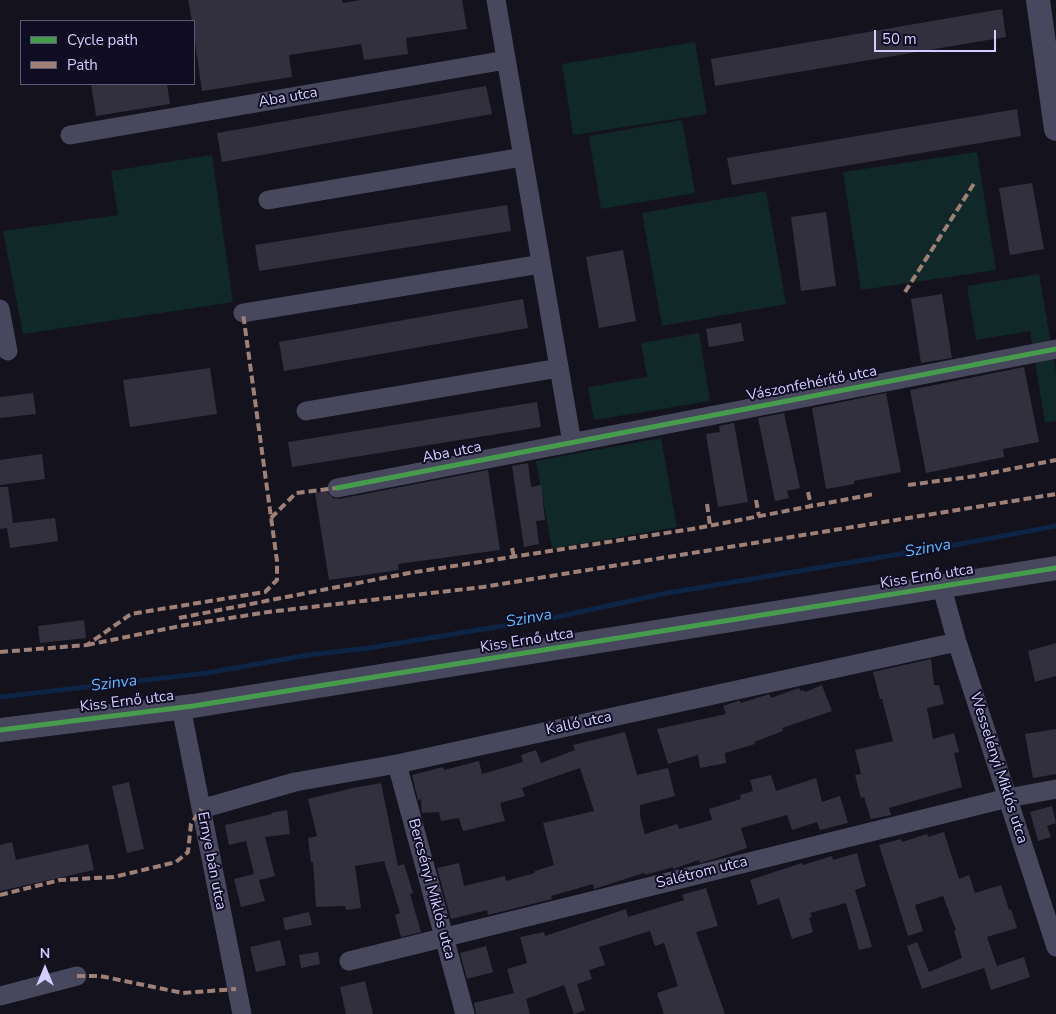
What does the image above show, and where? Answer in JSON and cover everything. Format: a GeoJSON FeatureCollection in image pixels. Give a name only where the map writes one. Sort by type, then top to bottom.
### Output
{"type":"FeatureCollection","features":[{"type":"Feature","properties":{"kind":"street"},"geometry":{"type":"LineString","coordinates":[[496,0],[572,443]]}},
{"type":"Feature","properties":{"kind":"street"},"geometry":{"type":"LineString","coordinates":[[1038,0],[1051,53],[1056,129]]}},
{"type":"Feature","properties":{"kind":"street","name":"Aba utca"},"geometry":{"type":"LineString","coordinates":[[70,135],[506,60]]}},
{"type":"Feature","properties":{"kind":"street"},"geometry":{"type":"LineString","coordinates":[[268,200],[523,157]]}},
{"type":"Feature","properties":{"kind":"street"},"geometry":{"type":"LineString","coordinates":[[243,313],[542,264]]}},
{"type":"Feature","properties":{"kind":"street"},"geometry":{"type":"LineString","coordinates":[[0,308],[8,351]]}},
{"type":"Feature","properties":{"kind":"street","name":"Vászonfehérítő utca"},"geometry":{"type":"LineString","coordinates":[[572,443],[1056,349]]}},
{"type":"Feature","properties":{"kind":"street"},"geometry":{"type":"LineString","coordinates":[[306,411],[559,368]]}},
{"type":"Feature","properties":{"kind":"street","name":"Aba utca"},"geometry":{"type":"LineString","coordinates":[[337,488],[572,443]]}},
{"type":"Feature","properties":{"kind":"street","name":"Kiss Ernő utca"},"geometry":{"type":"LineString","coordinates":[[0,730],[181,708],[942,588],[1056,568]]}},
{"type":"Feature","properties":{"kind":"street","name":"Wesselényi Miklós utca"},"geometry":{"type":"LineString","coordinates":[[942,588],[957,642],[1056,947]]}},
{"type":"Feature","properties":{"kind":"street","name":"Kalló utca"},"geometry":{"type":"LineString","coordinates":[[201,809],[295,782],[397,764],[957,642]]}},
{"type":"Feature","properties":{"kind":"street","name":"Ernye bán utca"},"geometry":{"type":"LineString","coordinates":[[181,708],[242,1014]]}},
{"type":"Feature","properties":{"kind":"street","name":"Bercsényi Miklós utca"},"geometry":{"type":"LineString","coordinates":[[397,764],[465,1014]]}},
{"type":"Feature","properties":{"kind":"street","name":"Salétrom utca"},"geometry":{"type":"LineString","coordinates":[[349,961],[1008,798],[1056,789]]}},
{"type":"Feature","properties":{"kind":"street"},"geometry":{"type":"LineString","coordinates":[[0,996],[78,976]]}},
{"type":"Feature","properties":{"kind":"green space"},"geometry":{"type":"Polygon","coordinates":[[[695,42],[707,114],[573,135],[562,64],[695,42]]]}},
{"type":"Feature","properties":{"kind":"green space"},"geometry":{"type":"Polygon","coordinates":[[[682,120],[695,193],[601,209],[589,136],[682,120]]]}},
{"type":"Feature","properties":{"kind":"green space"},"geometry":{"type":"Polygon","coordinates":[[[977,152],[996,270],[861,290],[843,172],[977,152]]]}},
{"type":"Feature","properties":{"kind":"green space"},"geometry":{"type":"Polygon","coordinates":[[[212,155],[233,302],[23,334],[3,231],[118,215],[111,171],[212,155]]]}},
{"type":"Feature","properties":{"kind":"green space"},"geometry":{"type":"Polygon","coordinates":[[[766,191],[786,304],[662,326],[642,213],[766,191]]]}},
{"type":"Feature","properties":{"kind":"green space"},"geometry":{"type":"Polygon","coordinates":[[[1039,274],[1056,373],[1056,421],[1045,423],[1030,331],[976,340],[967,286],[1039,274]]]}},
{"type":"Feature","properties":{"kind":"green space"},"geometry":{"type":"Polygon","coordinates":[[[699,333],[710,401],[594,420],[588,387],[647,377],[641,343],[699,333]]]}},
{"type":"Feature","properties":{"kind":"green space"},"geometry":{"type":"Polygon","coordinates":[[[661,438],[677,527],[552,549],[536,461],[661,438]]]}},
{"type":"Feature","properties":{"kind":"building"},"geometry":{"type":"Polygon","coordinates":[[[188,0],[342,0],[343,3],[361,0],[462,0],[467,29],[406,38],[408,54],[364,60],[361,44],[289,55],[292,77],[202,91],[195,42],[195,20],[192,20],[188,0]]]}},
{"type":"Feature","properties":{"kind":"building"},"geometry":{"type":"Polygon","coordinates":[[[1002,9],[1006,37],[715,86],[711,59],[1002,9]]]}},
{"type":"Feature","properties":{"kind":"building"},"geometry":{"type":"Polygon","coordinates":[[[91,85],[167,85],[170,104],[96,116],[91,85]]]}},
{"type":"Feature","properties":{"kind":"building"},"geometry":{"type":"Polygon","coordinates":[[[486,86],[492,114],[222,162],[217,133],[486,86]]]}},
{"type":"Feature","properties":{"kind":"building"},"geometry":{"type":"Polygon","coordinates":[[[1017,109],[1021,136],[732,185],[727,158],[1017,109]]]}},
{"type":"Feature","properties":{"kind":"building"},"geometry":{"type":"Polygon","coordinates":[[[1032,183],[1044,249],[1010,255],[999,188],[1032,183]]]}},
{"type":"Feature","properties":{"kind":"building"},"geometry":{"type":"Polygon","coordinates":[[[507,205],[511,231],[259,271],[255,245],[507,205]]]}},
{"type":"Feature","properties":{"kind":"building"},"geometry":{"type":"Polygon","coordinates":[[[826,212],[836,286],[801,291],[791,217],[826,212]]]}},
{"type":"Feature","properties":{"kind":"building"},"geometry":{"type":"Polygon","coordinates":[[[623,250],[636,321],[599,328],[586,257],[623,250]]]}},
{"type":"Feature","properties":{"kind":"building"},"geometry":{"type":"Polygon","coordinates":[[[942,294],[952,358],[921,363],[911,299],[942,294]]]}},
{"type":"Feature","properties":{"kind":"building"},"geometry":{"type":"Polygon","coordinates":[[[523,299],[528,328],[284,371],[279,342],[523,299]]]}},
{"type":"Feature","properties":{"kind":"building"},"geometry":{"type":"Polygon","coordinates":[[[741,323],[744,341],[709,347],[706,329],[741,323]]]}},
{"type":"Feature","properties":{"kind":"building"},"geometry":{"type":"Polygon","coordinates":[[[1024,367],[1039,442],[1003,449],[1004,457],[926,473],[910,390],[1024,367]]]}},
{"type":"Feature","properties":{"kind":"building"},"geometry":{"type":"Polygon","coordinates":[[[210,368],[217,414],[130,427],[123,380],[210,368]]]}},
{"type":"Feature","properties":{"kind":"building"},"geometry":{"type":"Polygon","coordinates":[[[33,393],[36,414],[0,418],[0,397],[33,393]]]}},
{"type":"Feature","properties":{"kind":"building"},"geometry":{"type":"Polygon","coordinates":[[[886,393],[901,472],[854,481],[854,484],[826,489],[812,408],[886,393]]]}},
{"type":"Feature","properties":{"kind":"building"},"geometry":{"type":"Polygon","coordinates":[[[537,402],[541,427],[292,467],[288,442],[537,402]]]}},
{"type":"Feature","properties":{"kind":"building"},"geometry":{"type":"Polygon","coordinates":[[[784,413],[800,488],[787,491],[789,498],[775,501],[758,418],[784,413]]]}},
{"type":"Feature","properties":{"kind":"building"},"geometry":{"type":"Polygon","coordinates":[[[734,423],[748,502],[718,507],[706,434],[720,432],[719,426],[734,423]]]}},
{"type":"Feature","properties":{"kind":"building"},"geometry":{"type":"Polygon","coordinates":[[[42,454],[45,479],[0,485],[0,460],[42,454]]]}},
{"type":"Feature","properties":{"kind":"building"},"geometry":{"type":"Polygon","coordinates":[[[528,463],[531,487],[541,485],[545,520],[536,521],[539,544],[524,547],[512,466],[528,463]]]}},
{"type":"Feature","properties":{"kind":"building"},"geometry":{"type":"Polygon","coordinates":[[[488,470],[500,550],[398,564],[399,570],[329,580],[315,493],[326,491],[333,498],[339,499],[488,470]]]}},
{"type":"Feature","properties":{"kind":"building"},"geometry":{"type":"Polygon","coordinates":[[[0,487],[8,487],[13,523],[55,518],[58,541],[10,548],[7,528],[0,529],[0,487]]]}},
{"type":"Feature","properties":{"kind":"building"},"geometry":{"type":"Polygon","coordinates":[[[84,620],[86,638],[40,643],[38,626],[84,620]]]}},
{"type":"Feature","properties":{"kind":"building"},"geometry":{"type":"Polygon","coordinates":[[[1056,643],[1056,676],[1035,682],[1028,651],[1056,643]]]}},
{"type":"Feature","properties":{"kind":"building"},"geometry":{"type":"Polygon","coordinates":[[[931,659],[934,685],[939,685],[944,704],[927,708],[933,739],[954,733],[959,752],[954,753],[962,787],[889,808],[891,815],[871,819],[864,797],[861,798],[855,775],[861,774],[855,750],[893,741],[873,672],[931,659]]]}},
{"type":"Feature","properties":{"kind":"building"},"geometry":{"type":"Polygon","coordinates":[[[822,685],[832,711],[782,728],[783,731],[754,742],[755,744],[725,753],[726,763],[700,768],[698,755],[668,764],[657,729],[726,714],[723,706],[738,701],[741,703],[769,694],[771,698],[799,688],[805,692],[822,685]]]}},
{"type":"Feature","properties":{"kind":"building"},"geometry":{"type":"Polygon","coordinates":[[[1056,729],[1056,774],[1033,778],[1025,734],[1056,729]]]}},
{"type":"Feature","properties":{"kind":"building"},"geometry":{"type":"Polygon","coordinates":[[[625,732],[637,775],[668,768],[675,796],[640,805],[640,816],[645,834],[677,824],[679,829],[712,820],[709,809],[741,799],[740,795],[753,791],[750,780],[771,775],[776,791],[816,778],[822,802],[840,796],[848,823],[820,830],[817,822],[792,830],[787,815],[741,828],[747,848],[711,860],[700,863],[699,860],[673,869],[673,867],[645,875],[644,873],[594,889],[593,884],[551,896],[552,899],[488,915],[487,910],[451,919],[437,868],[459,863],[464,886],[505,876],[506,881],[535,873],[535,871],[554,865],[543,823],[594,811],[580,768],[522,788],[525,796],[500,803],[505,821],[463,831],[459,818],[441,821],[439,812],[422,813],[421,799],[418,800],[412,775],[443,767],[444,770],[479,761],[482,774],[523,762],[521,755],[536,750],[541,763],[575,750],[573,745],[625,732]]]}},
{"type":"Feature","properties":{"kind":"building"},"geometry":{"type":"Polygon","coordinates":[[[129,782],[144,849],[127,853],[112,786],[129,782]]]}},
{"type":"Feature","properties":{"kind":"building"},"geometry":{"type":"Polygon","coordinates":[[[381,783],[398,866],[404,864],[413,893],[410,894],[421,932],[401,937],[395,915],[400,913],[384,861],[355,866],[361,908],[346,910],[345,906],[316,907],[313,862],[311,862],[308,838],[317,836],[308,799],[381,783]]]}},
{"type":"Feature","properties":{"kind":"building"},"geometry":{"type":"Polygon","coordinates":[[[1052,806],[1056,823],[1047,826],[1051,837],[1038,841],[1030,812],[1052,806]]]}},
{"type":"Feature","properties":{"kind":"building"},"geometry":{"type":"Polygon","coordinates":[[[287,810],[290,834],[265,837],[275,876],[259,880],[265,901],[241,907],[234,879],[254,874],[246,841],[229,845],[225,825],[287,810]]]}},
{"type":"Feature","properties":{"kind":"building"},"geometry":{"type":"Polygon","coordinates":[[[944,832],[959,879],[969,875],[975,893],[1001,885],[1009,910],[1011,909],[1017,928],[987,937],[997,966],[1024,957],[1030,977],[991,990],[984,968],[922,989],[907,946],[917,942],[929,972],[962,958],[954,931],[956,930],[943,896],[915,905],[923,931],[908,936],[879,845],[901,839],[902,842],[927,834],[928,837],[944,832]]]}},
{"type":"Feature","properties":{"kind":"building"},"geometry":{"type":"Polygon","coordinates":[[[12,842],[16,860],[88,844],[94,870],[0,891],[0,845],[12,842]]]}},
{"type":"Feature","properties":{"kind":"building"},"geometry":{"type":"Polygon","coordinates":[[[857,853],[866,886],[855,890],[872,947],[859,950],[846,903],[810,913],[812,917],[809,918],[813,932],[792,939],[779,898],[758,905],[750,880],[802,863],[803,865],[832,856],[833,860],[857,853]]]}},
{"type":"Feature","properties":{"kind":"building"},"geometry":{"type":"Polygon","coordinates":[[[706,888],[718,926],[696,932],[725,1014],[664,1014],[657,993],[678,986],[664,943],[655,946],[650,931],[599,947],[605,965],[589,970],[592,979],[577,984],[585,1010],[574,1014],[564,985],[526,999],[530,1014],[476,1014],[474,1003],[514,993],[507,969],[527,963],[520,937],[544,932],[545,936],[626,909],[628,917],[684,900],[682,895],[706,888]]]}},
{"type":"Feature","properties":{"kind":"building"},"geometry":{"type":"Polygon","coordinates":[[[309,912],[312,925],[285,930],[283,918],[309,912]]]}},
{"type":"Feature","properties":{"kind":"building"},"geometry":{"type":"Polygon","coordinates":[[[280,940],[286,965],[256,972],[250,947],[280,940]]]}},
{"type":"Feature","properties":{"kind":"building"},"geometry":{"type":"Polygon","coordinates":[[[486,946],[493,972],[467,979],[460,953],[486,946]]]}},
{"type":"Feature","properties":{"kind":"building"},"geometry":{"type":"Polygon","coordinates":[[[318,952],[320,964],[301,968],[299,955],[318,952]]]}},
{"type":"Feature","properties":{"kind":"building"},"geometry":{"type":"Polygon","coordinates":[[[365,981],[373,1014],[346,1014],[340,987],[365,981]]]}},
{"type":"Feature","properties":{"kind":"waterway","name":"Szinva"},"geometry":{"type":"LineString","coordinates":[[0,697],[207,673],[308,655],[369,648],[557,617],[662,594],[1056,526]]}},
{"type":"Feature","properties":{"kind":"marked path"},"geometry":{"type":"LineString","coordinates":[[905,292],[975,182]]}},
{"type":"Feature","properties":{"kind":"marked path"},"geometry":{"type":"LineString","coordinates":[[0,652],[87,645],[131,614],[265,592],[277,580],[277,561],[243,313]]}},
{"type":"Feature","properties":{"kind":"marked path"},"geometry":{"type":"LineString","coordinates":[[908,485],[976,476],[1056,460]]}},
{"type":"Feature","properties":{"kind":"marked path"},"geometry":{"type":"LineString","coordinates":[[271,518],[296,493],[337,488]]}},
{"type":"Feature","properties":{"kind":"marked path"},"geometry":{"type":"LineString","coordinates":[[808,492],[811,506]]}},
{"type":"Feature","properties":{"kind":"marked path"},"geometry":{"type":"LineString","coordinates":[[179,618],[409,573],[698,528],[874,494]]}},
{"type":"Feature","properties":{"kind":"marked path"},"geometry":{"type":"LineString","coordinates":[[87,645],[180,626],[268,612],[483,587],[1056,494]]}},
{"type":"Feature","properties":{"kind":"marked path"},"geometry":{"type":"LineString","coordinates":[[756,500],[759,516]]}},
{"type":"Feature","properties":{"kind":"marked path"},"geometry":{"type":"LineString","coordinates":[[707,504],[710,525]]}},
{"type":"Feature","properties":{"kind":"marked path"},"geometry":{"type":"LineString","coordinates":[[512,548],[514,557]]}},
{"type":"Feature","properties":{"kind":"marked path"},"geometry":{"type":"LineString","coordinates":[[0,895],[60,880],[114,877],[176,862],[188,852],[191,824],[201,809]]}},
{"type":"Feature","properties":{"kind":"marked path"},"geometry":{"type":"LineString","coordinates":[[77,976],[100,976],[183,993],[236,989]]}},
{"type":"Feature","properties":{"kind":"cycle path"},"geometry":{"type":"LineString","coordinates":[[337,488],[1056,349]]}},
{"type":"Feature","properties":{"kind":"cycle path"},"geometry":{"type":"LineString","coordinates":[[0,730],[193,706],[1056,568]]}}]}
